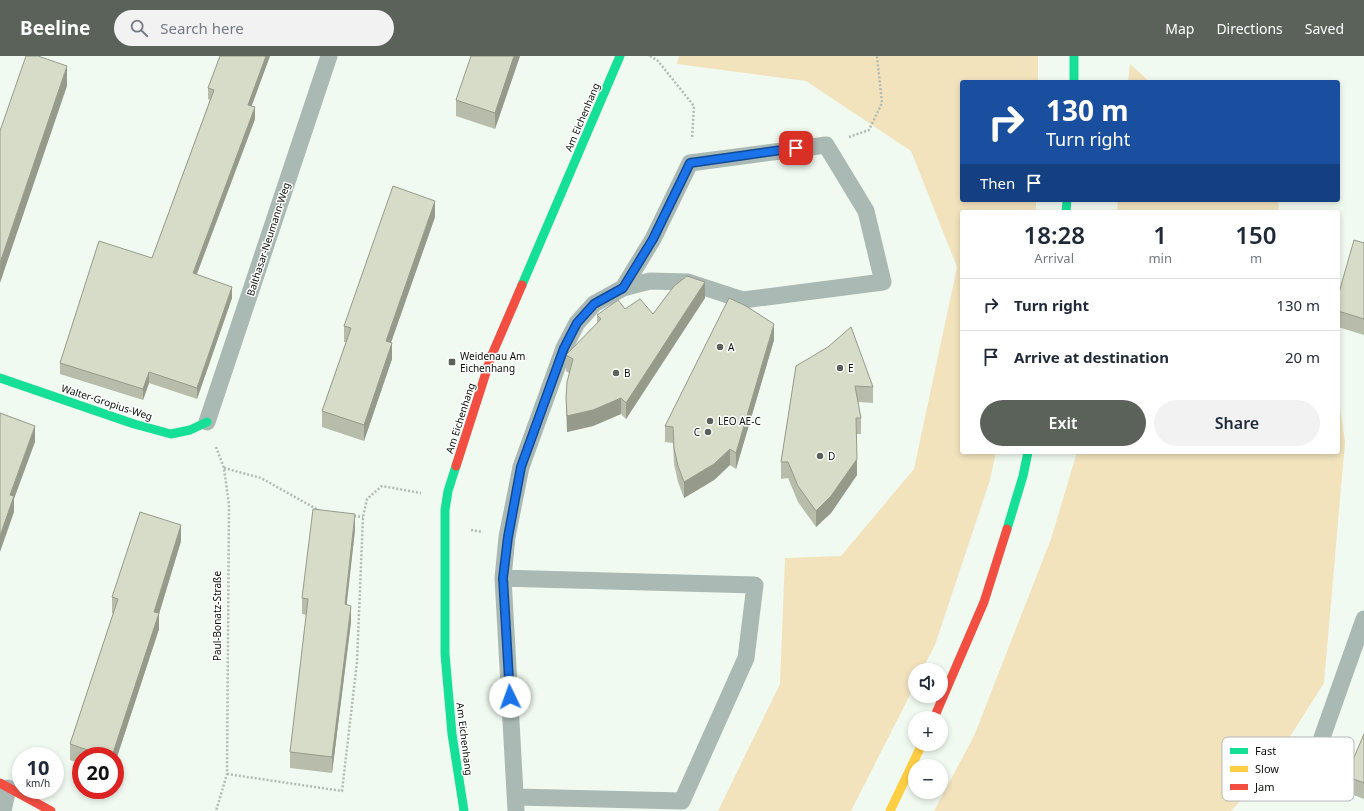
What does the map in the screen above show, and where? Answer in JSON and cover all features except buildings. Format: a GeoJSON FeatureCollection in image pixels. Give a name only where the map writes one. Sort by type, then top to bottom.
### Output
{"type":"FeatureCollection","features":[{"type":"Feature","properties":{"kind":"street","name":"Am Eichenhang"},"geometry":{"type":"LineString","coordinates":[[464,811],[452,734],[445,654],[445,510],[448,491],[491,357],[620,56]]}},
{"type":"Feature","properties":{"kind":"street"},"geometry":{"type":"LineString","coordinates":[[1074,56],[1074,80]]}},
{"type":"Feature","properties":{"kind":"street","name":"Walter-Gropius-Weg"},"geometry":{"type":"LineString","coordinates":[[0,378],[134,424],[171,434],[190,430],[208,422]]}},
{"type":"Feature","properties":{"kind":"street"},"geometry":{"type":"LineString","coordinates":[[937,711],[984,602],[1023,476],[1028,454]]}},
{"type":"Feature","properties":{"kind":"street"},"geometry":{"type":"LineString","coordinates":[[890,811],[919,751]]}},
{"type":"Feature","properties":{"kind":"street"},"geometry":{"type":"LineString","coordinates":[[4,786],[51,811]]}},
{"type":"Feature","properties":{"kind":"lane","name":"Balthasar-Neumann-Weg"},"geometry":{"type":"LineString","coordinates":[[208,422],[329,56]]}},
{"type":"Feature","properties":{"kind":"lane"},"geometry":{"type":"LineString","coordinates":[[503,578],[754,585],[746,658],[682,802],[516,804],[503,578],[508,537],[521,467],[564,348],[577,323],[594,304],[623,288],[650,281],[688,282],[743,300],[883,282],[866,211],[826,144],[690,163],[653,239],[623,288]]}},
{"type":"Feature","properties":{"kind":"lane"},"geometry":{"type":"LineString","coordinates":[[1322,737],[1364,619]]}},
{"type":"Feature","properties":{"kind":"lane"},"geometry":{"type":"LineString","coordinates":[[4,786],[4,811]]}},
{"type":"Feature","properties":{"kind":"path"},"geometry":{"type":"LineString","coordinates":[[650,56],[658,61],[694,106],[690,163]]}},
{"type":"Feature","properties":{"kind":"path"},"geometry":{"type":"LineString","coordinates":[[826,144],[869,130],[882,103],[877,56]]}},
{"type":"Feature","properties":{"kind":"path","name":"Paul-Bonatz-Straße"},"geometry":{"type":"LineString","coordinates":[[208,422],[224,468],[229,506],[227,774],[216,811]]}},
{"type":"Feature","properties":{"kind":"path"},"geometry":{"type":"LineString","coordinates":[[224,468],[261,478],[323,513]]}},
{"type":"Feature","properties":{"kind":"path"},"geometry":{"type":"LineString","coordinates":[[227,774],[342,791],[357,662],[363,517],[367,499],[382,486],[421,493]]}},
{"type":"Feature","properties":{"kind":"path"},"geometry":{"type":"LineString","coordinates":[[445,510],[468,530],[508,537]]}},
{"type":"Feature","properties":{"kind":"path"},"geometry":{"type":"LineString","coordinates":[[350,516],[363,517]]}},
{"type":"Feature","properties":{"kind":"shaded area"},"geometry":{"type":"Polygon","coordinates":[[[679,56],[1038,56],[1038,80],[960,80],[960,202],[1036,202],[1036,210],[960,210],[960,454],[996,454],[990,480],[935,645],[926,663],[908,663],[908,699],[851,811],[718,811],[780,684],[785,558],[841,556],[914,469],[957,267],[911,151],[806,81],[677,64],[679,56]]]}},
{"type":"Feature","properties":{"kind":"shaded area"},"geometry":{"type":"Polygon","coordinates":[[[1130,64],[1148,80],[1128,80],[1130,64]]]}},
{"type":"Feature","properties":{"kind":"shaded area"},"geometry":{"type":"Polygon","coordinates":[[[1118,202],[1278,202],[1279,210],[1117,210],[1118,202]]]}},
{"type":"Feature","properties":{"kind":"shaded area"},"geometry":{"type":"Polygon","coordinates":[[[1340,408],[1345,442],[1324,683],[1290,737],[1222,737],[1222,801],[1240,801],[1231,811],[934,811],[940,799],[948,799],[948,785],[974,736],[1051,539],[1076,454],[1340,454],[1340,408]]]}},
{"type":"Feature","properties":{"kind":"traffic: fast"},"geometry":{"type":"LineString","coordinates":[[522,285],[620,56]]}},
{"type":"Feature","properties":{"kind":"traffic: fast"},"geometry":{"type":"LineString","coordinates":[[1074,56],[1074,80]]}},
{"type":"Feature","properties":{"kind":"traffic: fast"},"geometry":{"type":"LineString","coordinates":[[1066,210],[1067,202]]}},
{"type":"Feature","properties":{"kind":"traffic: fast"},"geometry":{"type":"LineString","coordinates":[[0,378],[134,424],[171,434],[190,430],[207,422]]}},
{"type":"Feature","properties":{"kind":"traffic: fast"},"geometry":{"type":"LineString","coordinates":[[1007,529],[1023,476],[1028,454]]}},
{"type":"Feature","properties":{"kind":"traffic: fast"},"geometry":{"type":"LineString","coordinates":[[456,466],[448,491],[445,510],[445,654],[452,734],[464,811]]}},
{"type":"Feature","properties":{"kind":"traffic: slow"},"geometry":{"type":"LineString","coordinates":[[890,811],[919,751]]}},
{"type":"Feature","properties":{"kind":"traffic: jam"},"geometry":{"type":"LineString","coordinates":[[456,466],[491,357],[522,285]]}},
{"type":"Feature","properties":{"kind":"traffic: jam"},"geometry":{"type":"LineString","coordinates":[[937,711],[984,602],[1007,529]]}},
{"type":"Feature","properties":{"kind":"traffic: jam"},"geometry":{"type":"LineString","coordinates":[[0,783],[51,811]]}},
{"type":"Feature","properties":{"kind":"place","name":"A"},"geometry":{"type":"Point","coordinates":[720,347]}},
{"type":"Feature","properties":{"kind":"place","name":"Weidenau Am Eichenhang"},"geometry":{"type":"Point","coordinates":[452,362]}},
{"type":"Feature","properties":{"kind":"place","name":"E"},"geometry":{"type":"Point","coordinates":[840,368]}},
{"type":"Feature","properties":{"kind":"place","name":"B"},"geometry":{"type":"Point","coordinates":[616,373]}},
{"type":"Feature","properties":{"kind":"place","name":"LEO AE-C"},"geometry":{"type":"Point","coordinates":[710,421]}},
{"type":"Feature","properties":{"kind":"place","name":"C"},"geometry":{"type":"Point","coordinates":[708,432]}},
{"type":"Feature","properties":{"kind":"place","name":"D"},"geometry":{"type":"Point","coordinates":[820,456]}},
{"type":"Feature","properties":{"kind":"route"},"geometry":{"type":"LineString","coordinates":[[510,697],[503,578],[508,537],[521,467],[564,348],[577,323],[594,304],[623,288],[653,239],[690,163],[796,148]]}}]}
